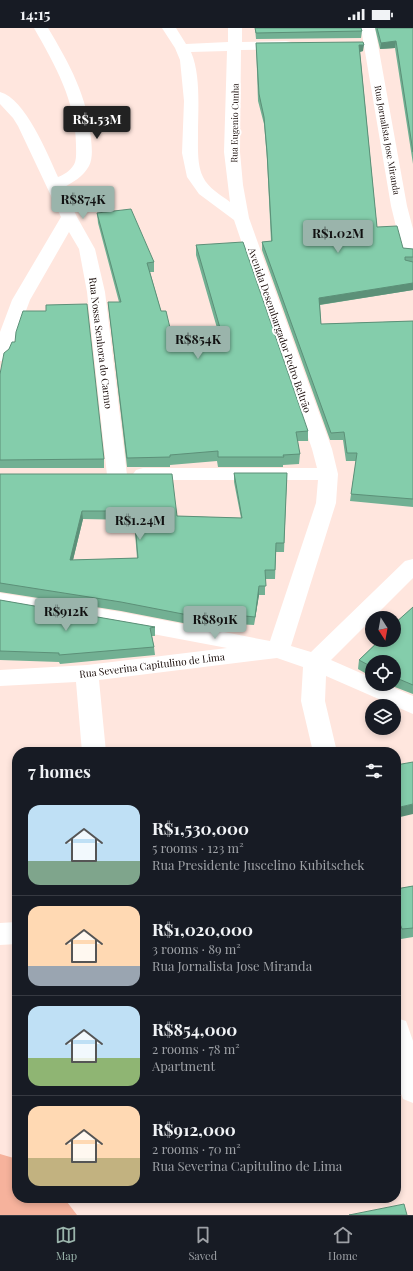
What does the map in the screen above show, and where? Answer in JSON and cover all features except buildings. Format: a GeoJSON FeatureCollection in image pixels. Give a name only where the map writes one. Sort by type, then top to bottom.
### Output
{"type":"FeatureCollection","features":[{"type":"Feature","properties":{"kind":"street"},"geometry":{"type":"LineString","coordinates":[[41,28],[67,74],[82,112],[84,126],[84,161],[79,170],[55,186]]}},
{"type":"Feature","properties":{"kind":"street"},"geometry":{"type":"LineString","coordinates":[[169,28],[182,48],[187,60],[191,101],[190,154],[195,177],[205,191],[241,218]]}},
{"type":"Feature","properties":{"kind":"street","name":"Rua Eugenio Cunha"},"geometry":{"type":"LineString","coordinates":[[235,28],[232,152],[235,185],[241,218]]}},
{"type":"Feature","properties":{"kind":"street","name":"Rua Jornalista Jose Miranda"},"geometry":{"type":"LineString","coordinates":[[368,28],[364,44],[410,251]]}},
{"type":"Feature","properties":{"kind":"street"},"geometry":{"type":"LineString","coordinates":[[182,48],[296,44]]}},
{"type":"Feature","properties":{"kind":"street","name":"Rua Nossa Senhora do Carmo"},"geometry":{"type":"LineString","coordinates":[[0,96],[19,115],[26,126],[69,217],[87,249],[96,292],[109,475],[328,474]]}},
{"type":"Feature","properties":{"kind":"street"},"geometry":{"type":"LineString","coordinates":[[0,356],[21,300],[69,217]]}},
{"type":"Feature","properties":{"kind":"street","name":"Avenida Desembargador Pedro Beltrão"},"geometry":{"type":"LineString","coordinates":[[241,218],[322,449],[328,474],[326,503],[278,650]]}},
{"type":"Feature","properties":{"kind":"street"},"geometry":{"type":"LineString","coordinates":[[324,747],[313,701],[315,662],[413,566]]}},
{"type":"Feature","properties":{"kind":"street"},"geometry":{"type":"LineString","coordinates":[[0,600],[121,620],[278,650]]}},
{"type":"Feature","properties":{"kind":"street","name":"Rua Severina Capitulino de Lima"},"geometry":{"type":"LineString","coordinates":[[0,678],[87,673],[278,650],[315,662],[413,706]]}},
{"type":"Feature","properties":{"kind":"street"},"geometry":{"type":"LineString","coordinates":[[87,673],[94,747]]}},
{"type":"Feature","properties":{"kind":"street"},"geometry":{"type":"LineString","coordinates":[[0,934],[12,933]]}},
{"type":"Feature","properties":{"kind":"street"},"geometry":{"type":"LineString","coordinates":[[401,1048],[413,1090]]}},
{"type":"Feature","properties":{"kind":"shaded area"},"geometry":{"type":"Polygon","coordinates":[[[0,1154],[12,1158],[12,1203],[68,1203],[77,1215],[0,1215],[0,1154]]]}}]}
